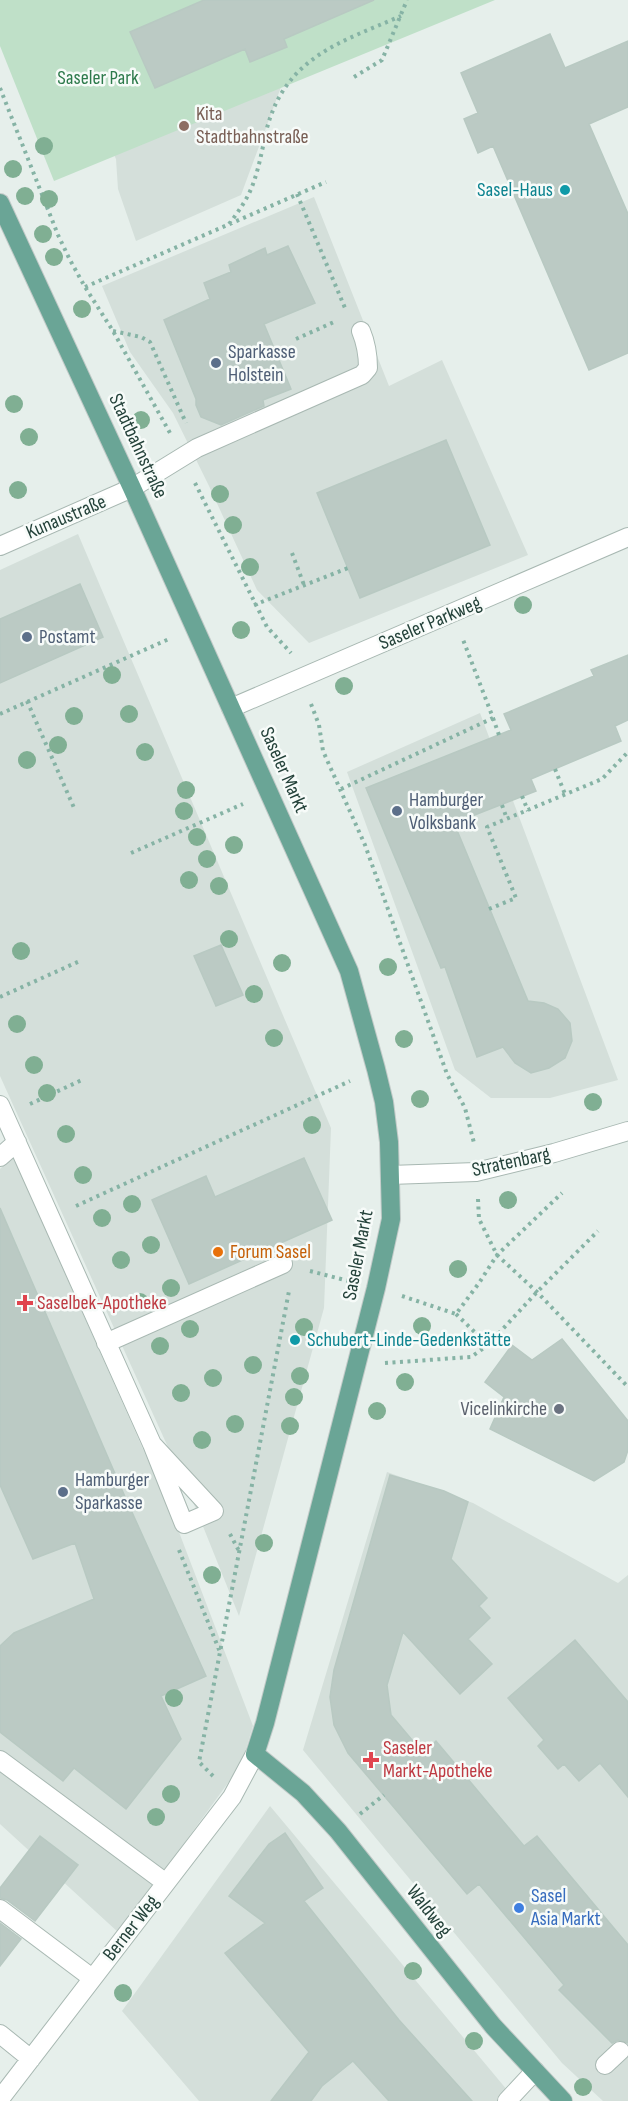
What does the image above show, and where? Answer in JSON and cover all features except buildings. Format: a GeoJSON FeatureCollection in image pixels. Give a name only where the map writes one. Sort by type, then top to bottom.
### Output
{"type":"FeatureCollection","features":[{"type":"Feature","properties":{"kind":"main road","name":"Stadtbahnstraße"},"geometry":{"type":"LineString","coordinates":[[0,203],[231,708]]}},
{"type":"Feature","properties":{"kind":"main road","name":"Saseler Markt"},"geometry":{"type":"LineString","coordinates":[[231,708],[349,971],[384,1102],[390,1175],[391,1219],[376,1288],[265,1723],[255,1754]]}},
{"type":"Feature","properties":{"kind":"main road","name":"Waldweg"},"geometry":{"type":"LineString","coordinates":[[255,1754],[303,1793],[338,1831],[493,2026],[563,2101]]}},
{"type":"Feature","properties":{"kind":"street","name":"Kunaustraße"},"geometry":{"type":"LineString","coordinates":[[0,546],[132,488],[190,453],[362,375],[368,368],[368,357],[367,344],[361,331]]}},
{"type":"Feature","properties":{"kind":"street","name":"Saseler Parkweg"},"geometry":{"type":"LineString","coordinates":[[231,708],[628,537]]}},
{"type":"Feature","properties":{"kind":"street"},"geometry":{"type":"LineString","coordinates":[[2,1110],[152,1444],[183,1524],[214,1511],[152,1444]]}},
{"type":"Feature","properties":{"kind":"street","name":"Stratenbarg"},"geometry":{"type":"LineString","coordinates":[[390,1175],[477,1172],[554,1153],[628,1131]]}},
{"type":"Feature","properties":{"kind":"street"},"geometry":{"type":"LineString","coordinates":[[0,1156],[17,1142]]}},
{"type":"Feature","properties":{"kind":"street"},"geometry":{"type":"LineString","coordinates":[[106,1343],[288,1265]]}},
{"type":"Feature","properties":{"kind":"street","name":"Berner Weg"},"geometry":{"type":"LineString","coordinates":[[0,2099],[232,1797],[255,1754]]}},
{"type":"Feature","properties":{"kind":"street"},"geometry":{"type":"LineString","coordinates":[[0,1760],[166,1883]]}},
{"type":"Feature","properties":{"kind":"street"},"geometry":{"type":"LineString","coordinates":[[0,1909],[92,1978]]}},
{"type":"Feature","properties":{"kind":"street"},"geometry":{"type":"LineString","coordinates":[[0,2034],[31,2059]]}},
{"type":"Feature","properties":{"kind":"street"},"geometry":{"type":"LineString","coordinates":[[605,2065],[620,2051]]}},
{"type":"Feature","properties":{"kind":"street"},"geometry":{"type":"LineString","coordinates":[[507,2101],[536,2071]]}},
{"type":"Feature","properties":{"kind":"path"},"geometry":{"type":"LineString","coordinates":[[354,77],[382,60],[407,0]]}},
{"type":"Feature","properties":{"kind":"path"},"geometry":{"type":"LineString","coordinates":[[229,224],[242,207],[254,182],[268,125],[277,101],[291,77],[311,60],[345,40],[401,16]]}},
{"type":"Feature","properties":{"kind":"path"},"geometry":{"type":"LineString","coordinates":[[0,87],[58,235],[85,287],[190,453]]}},
{"type":"Feature","properties":{"kind":"path"},"geometry":{"type":"LineString","coordinates":[[85,287],[326,182]]}},
{"type":"Feature","properties":{"kind":"path"},"geometry":{"type":"LineString","coordinates":[[296,339],[342,318],[345,309],[297,194]]}},
{"type":"Feature","properties":{"kind":"path"},"geometry":{"type":"LineString","coordinates":[[113,331],[141,337],[150,342],[190,453],[254,605],[267,627],[290,652],[302,679],[319,725],[323,751],[365,845],[447,1074],[465,1108],[473,1136],[477,1172],[478,1219],[497,1255],[537,1292],[628,1387]]}},
{"type":"Feature","properties":{"kind":"path"},"geometry":{"type":"LineString","coordinates":[[292,553],[304,585]]}},
{"type":"Feature","properties":{"kind":"path"},"geometry":{"type":"LineString","coordinates":[[254,605],[348,568]]}},
{"type":"Feature","properties":{"kind":"path"},"geometry":{"type":"LineString","coordinates":[[453,613],[499,735]]}},
{"type":"Feature","properties":{"kind":"path"},"geometry":{"type":"LineString","coordinates":[[0,714],[195,627]]}},
{"type":"Feature","properties":{"kind":"path"},"geometry":{"type":"LineString","coordinates":[[27,701],[75,810]]}},
{"type":"Feature","properties":{"kind":"path"},"geometry":{"type":"LineString","coordinates":[[341,789],[493,718]]}},
{"type":"Feature","properties":{"kind":"path"},"geometry":{"type":"LineString","coordinates":[[489,909],[516,898],[487,827],[602,779],[628,752]]}},
{"type":"Feature","properties":{"kind":"path"},"geometry":{"type":"LineString","coordinates":[[555,769],[565,794]]}},
{"type":"Feature","properties":{"kind":"path"},"geometry":{"type":"LineString","coordinates":[[131,853],[268,792]]}},
{"type":"Feature","properties":{"kind":"path"},"geometry":{"type":"LineString","coordinates":[[522,796],[528,811]]}},
{"type":"Feature","properties":{"kind":"path"},"geometry":{"type":"LineString","coordinates":[[502,805],[507,819]]}},
{"type":"Feature","properties":{"kind":"path"},"geometry":{"type":"LineString","coordinates":[[0,997],[82,960]]}},
{"type":"Feature","properties":{"kind":"path"},"geometry":{"type":"LineString","coordinates":[[50,1217],[376,1069]]}},
{"type":"Feature","properties":{"kind":"path"},"geometry":{"type":"LineString","coordinates":[[2,1110],[84,1079]]}},
{"type":"Feature","properties":{"kind":"path"},"geometry":{"type":"LineString","coordinates":[[456,1314],[497,1255],[562,1193]]}},
{"type":"Feature","properties":{"kind":"path"},"geometry":{"type":"LineString","coordinates":[[356,1365],[471,1357],[488,1345],[598,1231]]}},
{"type":"Feature","properties":{"kind":"path"},"geometry":{"type":"LineString","coordinates":[[232,1797],[199,1762],[288,1265],[376,1288],[456,1314],[488,1345]]}},
{"type":"Feature","properties":{"kind":"path"},"geometry":{"type":"LineString","coordinates":[[183,1524],[173,1537],[220,1652]]}},
{"type":"Feature","properties":{"kind":"shaded area","name":"Kita Stadtbahnstraße"},"geometry":{"type":"Polygon","coordinates":[[[380,0],[284,79],[241,195],[136,241],[118,189],[116,159],[85,92],[380,0]]]}},
{"type":"Feature","properties":{"kind":"shaded area"},"geometry":{"type":"Polygon","coordinates":[[[314,197],[389,386],[442,360],[528,555],[309,643],[257,590],[173,413],[130,352],[102,286],[314,197]]]}},
{"type":"Feature","properties":{"kind":"shaded area"},"geometry":{"type":"Polygon","coordinates":[[[78,534],[331,1128],[324,1308],[239,1616],[196,1509],[0,1076],[0,570],[78,534]]]}},
{"type":"Feature","properties":{"kind":"shaded area"},"geometry":{"type":"Polygon","coordinates":[[[480,713],[618,1080],[550,1098],[491,1098],[455,1070],[347,772],[480,713]]]}},
{"type":"Feature","properties":{"kind":"shaded area"},"geometry":{"type":"Polygon","coordinates":[[[13,1156],[174,1519],[253,1726],[241,1765],[119,1933],[0,1824],[0,1169],[13,1156]]]}},
{"type":"Feature","properties":{"kind":"shaded area"},"geometry":{"type":"Polygon","coordinates":[[[387,1472],[473,1503],[618,1583],[628,1575],[628,2101],[603,2101],[562,2063],[303,1750],[387,1472]]]}},
{"type":"Feature","properties":{"kind":"shaded area"},"geometry":{"type":"Polygon","coordinates":[[[270,1806],[517,2101],[199,2101],[122,2011],[270,1806]]]}},
{"type":"Feature","properties":{"kind":"green space","name":"Saseler Park"},"geometry":{"type":"Polygon","coordinates":[[[0,0],[495,0],[54,181],[0,46],[0,0]]]}},
{"type":"Feature","properties":{"kind":"place","name":"Kita Stadtbahnstraße"},"geometry":{"type":"Point","coordinates":[184,126]}},
{"type":"Feature","properties":{"kind":"place","name":"Sasel-Haus"},"geometry":{"type":"Point","coordinates":[565,190]}},
{"type":"Feature","properties":{"kind":"place","name":"Sparkasse Holstein"},"geometry":{"type":"Point","coordinates":[216,363]}},
{"type":"Feature","properties":{"kind":"place","name":"Postamt"},"geometry":{"type":"Point","coordinates":[27,637]}},
{"type":"Feature","properties":{"kind":"place","name":"Hamburger Volksbank"},"geometry":{"type":"Point","coordinates":[397,811]}},
{"type":"Feature","properties":{"kind":"place","name":"Forum Sasel"},"geometry":{"type":"Point","coordinates":[218,1252]}},
{"type":"Feature","properties":{"kind":"place","name":"Saselbek-Apotheke"},"geometry":{"type":"Point","coordinates":[25,1303]}},
{"type":"Feature","properties":{"kind":"place","name":"Schubert-Linde-Gedenkstätte"},"geometry":{"type":"Point","coordinates":[295,1340]}},
{"type":"Feature","properties":{"kind":"place","name":"Vicelinkirche"},"geometry":{"type":"Point","coordinates":[559,1409]}},
{"type":"Feature","properties":{"kind":"place","name":"Hamburger Sparkasse"},"geometry":{"type":"Point","coordinates":[63,1492]}},
{"type":"Feature","properties":{"kind":"place","name":"Saseler Markt-Apotheke"},"geometry":{"type":"Point","coordinates":[371,1760]}},
{"type":"Feature","properties":{"kind":"place","name":"Sasel Asia Markt"},"geometry":{"type":"Point","coordinates":[519,1908]}}]}
